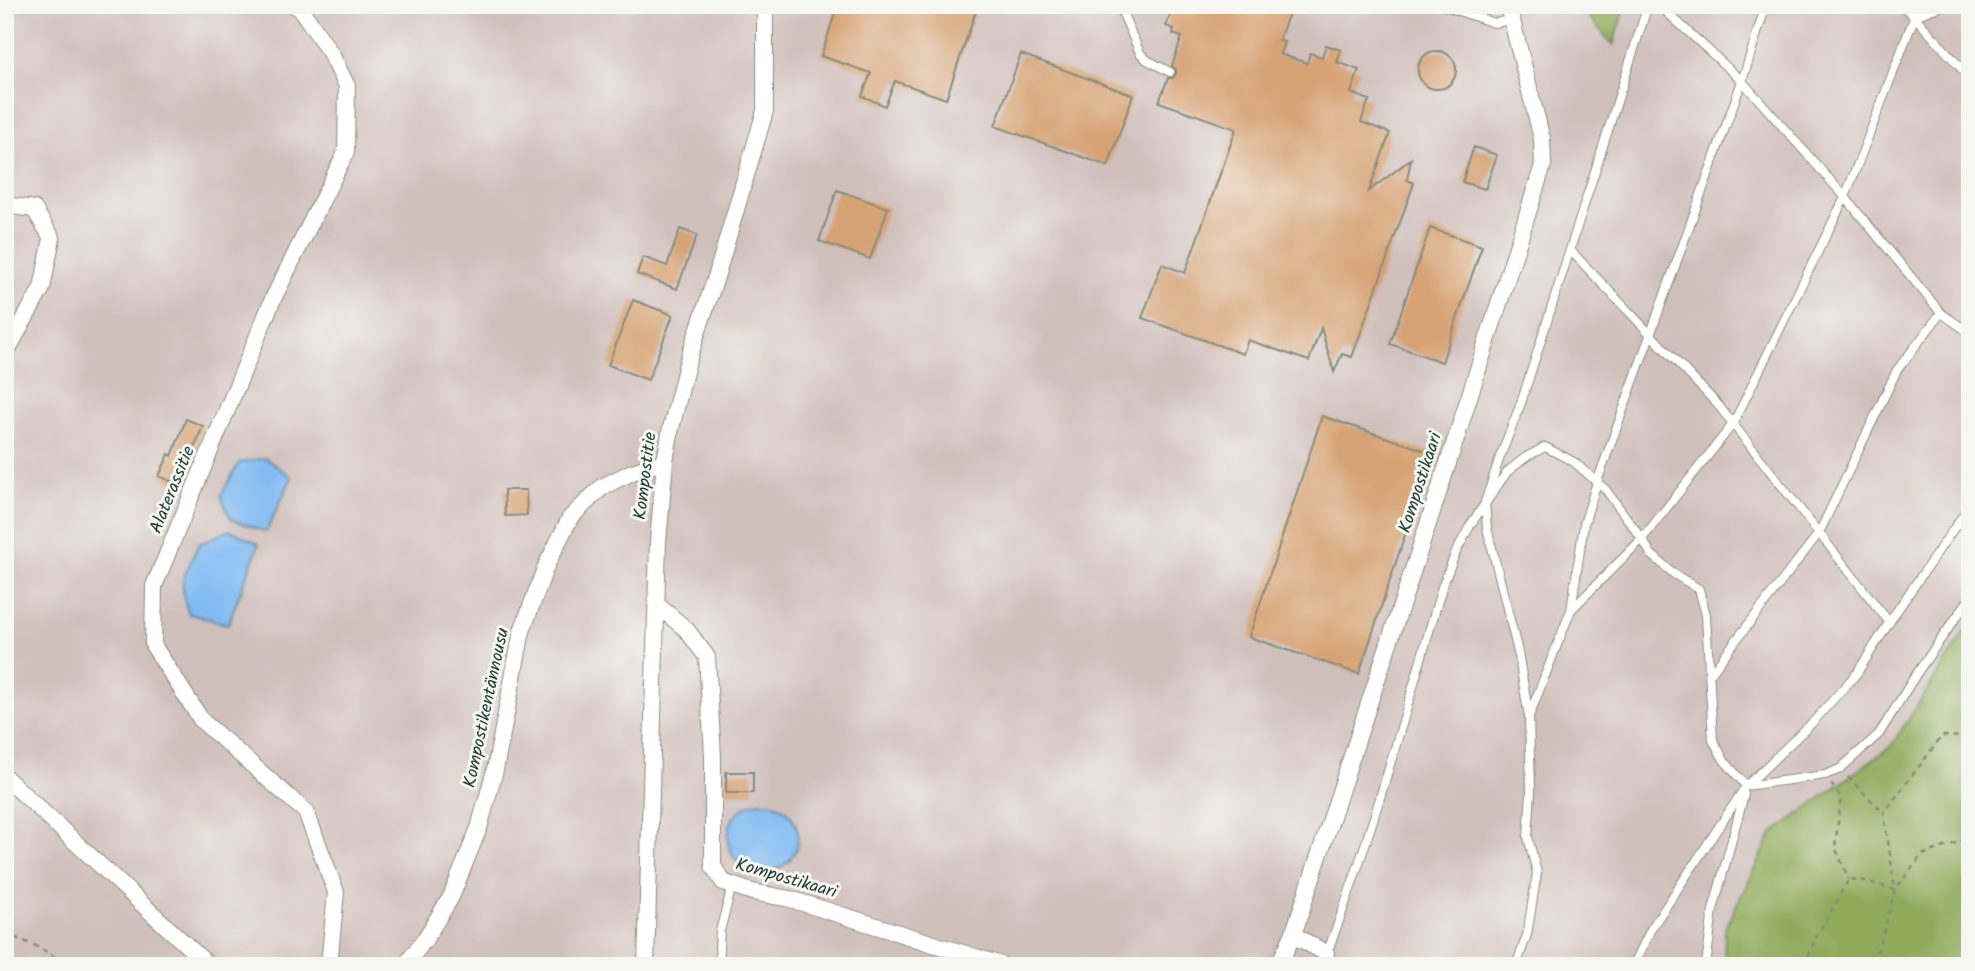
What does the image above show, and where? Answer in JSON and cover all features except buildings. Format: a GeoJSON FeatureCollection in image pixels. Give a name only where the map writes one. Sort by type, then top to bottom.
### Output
{"type":"FeatureCollection","features":[{"type":"Feature","properties":{"kind":"street","name":"Alaterassitie"},"geometry":{"type":"LineString","coordinates":[[294,5],[300,8],[331,54],[347,86],[346,152],[273,299],[154,586],[152,645],[202,721],[306,812],[336,892],[329,966]]}},
{"type":"Feature","properties":{"kind":"street","name":"Kompostitie"},"geometry":{"type":"LineString","coordinates":[[646,966],[658,542],[665,460],[688,360],[717,274],[765,111],[765,5]]}},
{"type":"Feature","properties":{"kind":"street","name":"Kompostikaari"},"geometry":{"type":"LineString","coordinates":[[1278,966],[1293,934],[1543,165],[1542,139],[1510,13]]}},
{"type":"Feature","properties":{"kind":"street"},"geometry":{"type":"LineString","coordinates":[[5,205],[34,209],[52,239],[42,288],[5,354]]}},
{"type":"Feature","properties":{"kind":"street","name":"Kompostikentännousu"},"geometry":{"type":"LineString","coordinates":[[405,966],[451,897],[479,828],[495,770],[522,631],[546,566],[570,518],[602,486],[665,460]]}},
{"type":"Feature","properties":{"kind":"street","name":"Kompostikaari"},"geometry":{"type":"LineString","coordinates":[[657,605],[686,629],[707,657],[713,756],[713,866],[723,882],[752,892],[790,899],[1004,966]]}},
{"type":"Feature","properties":{"kind":"street"},"geometry":{"type":"LineString","coordinates":[[5,777],[209,966]]}},
{"type":"Feature","properties":{"kind":"street"},"geometry":{"type":"LineString","coordinates":[[1293,934],[1324,960]]}},
{"type":"Feature","properties":{"kind":"lane"},"geometry":{"type":"LineString","coordinates":[[1119,5],[1140,53],[1147,60],[1170,72]]}},
{"type":"Feature","properties":{"kind":"lane"},"geometry":{"type":"LineString","coordinates":[[1441,5],[1494,23],[1510,13]]}},
{"type":"Feature","properties":{"kind":"lane"},"geometry":{"type":"LineString","coordinates":[[1516,966],[1527,935],[1537,873],[1528,837],[1531,792],[1529,717],[1518,652],[1488,528],[1485,502],[1521,403],[1648,5]]}},
{"type":"Feature","properties":{"kind":"lane"},"geometry":{"type":"LineString","coordinates":[[1659,5],[1742,81],[1845,197],[1941,313],[1970,333]]}},
{"type":"Feature","properties":{"kind":"lane"},"geometry":{"type":"LineString","coordinates":[[1529,717],[1571,610],[1584,524],[1597,482],[1742,81],[1766,5]]}},
{"type":"Feature","properties":{"kind":"lane"},"geometry":{"type":"LineString","coordinates":[[1901,5],[1970,78]]}},
{"type":"Feature","properties":{"kind":"lane"},"geometry":{"type":"LineString","coordinates":[[1571,610],[1642,539],[1733,424],[1845,197],[1919,5]]}},
{"type":"Feature","properties":{"kind":"lane"},"geometry":{"type":"LineString","coordinates":[[1914,16],[1944,5]]}},
{"type":"Feature","properties":{"kind":"lane"},"geometry":{"type":"LineString","coordinates":[[1570,250],[1718,405],[1889,622]]}},
{"type":"Feature","properties":{"kind":"lane"},"geometry":{"type":"LineString","coordinates":[[1710,674],[1819,533],[1897,370],[1941,313]]}},
{"type":"Feature","properties":{"kind":"lane"},"geometry":{"type":"LineString","coordinates":[[1324,960],[1343,913],[1377,808],[1443,584],[1456,552],[1485,502],[1507,472],[1545,447],[1574,462],[1597,482],[1651,554],[1674,574],[1699,589],[1706,615],[1713,740],[1724,760],[1746,786]]}},
{"type":"Feature","properties":{"kind":"lane"},"geometry":{"type":"LineString","coordinates":[[1633,966],[1651,929],[1746,786],[1812,722],[1857,673],[1970,505]]}},
{"type":"Feature","properties":{"kind":"lane"},"geometry":{"type":"LineString","coordinates":[[1746,786],[1825,775],[1840,769],[1879,734],[1917,673],[1970,598]]}},
{"type":"Feature","properties":{"kind":"lane"},"geometry":{"type":"LineString","coordinates":[[1706,966],[1713,910],[1746,786]]}},
{"type":"Feature","properties":{"kind":"lane"},"geometry":{"type":"LineString","coordinates":[[722,966],[720,931],[732,886]]}},
{"type":"Feature","properties":{"kind":"path"},"geometry":{"type":"LineString","coordinates":[[1884,813],[1942,736],[1970,737]]}},
{"type":"Feature","properties":{"kind":"path"},"geometry":{"type":"LineString","coordinates":[[1840,769],[1884,813],[1895,890]]}},
{"type":"Feature","properties":{"kind":"path"},"geometry":{"type":"LineString","coordinates":[[1825,775],[1840,797],[1835,847],[1849,879]]}},
{"type":"Feature","properties":{"kind":"path"},"geometry":{"type":"LineString","coordinates":[[1862,966],[1879,948],[1895,890],[1922,855],[1970,838]]}},
{"type":"Feature","properties":{"kind":"path"},"geometry":{"type":"LineString","coordinates":[[1849,879],[1895,890]]}},
{"type":"Feature","properties":{"kind":"path"},"geometry":{"type":"LineString","coordinates":[[1805,966],[1814,940],[1849,879]]}},
{"type":"Feature","properties":{"kind":"path"},"geometry":{"type":"LineString","coordinates":[[5,935],[26,940],[67,966]]}},
{"type":"Feature","properties":{"kind":"shaded area"},"geometry":{"type":"Polygon","coordinates":[[[5,5],[1970,5],[1970,624],[1891,746],[1772,834],[1725,928],[1724,966],[5,966],[5,5]]]}},
{"type":"Feature","properties":{"kind":"green space"},"geometry":{"type":"Polygon","coordinates":[[[1578,5],[1626,5],[1613,45],[1578,5]]]}},
{"type":"Feature","properties":{"kind":"green space"},"geometry":{"type":"Polygon","coordinates":[[[1970,624],[1970,966],[1724,966],[1725,928],[1772,834],[1891,746],[1970,624]]]}},
{"type":"Feature","properties":{"kind":"water"},"geometry":{"type":"Polygon","coordinates":[[[265,458],[292,477],[266,532],[231,519],[221,496],[239,463],[265,458]]]}},
{"type":"Feature","properties":{"kind":"water"},"geometry":{"type":"Polygon","coordinates":[[[230,530],[259,544],[228,624],[189,614],[183,586],[186,571],[199,544],[230,530]]]}},
{"type":"Feature","properties":{"kind":"water"},"geometry":{"type":"Polygon","coordinates":[[[763,802],[788,812],[798,837],[788,862],[763,872],[738,862],[728,837],[738,812],[763,802]]]}}]}
